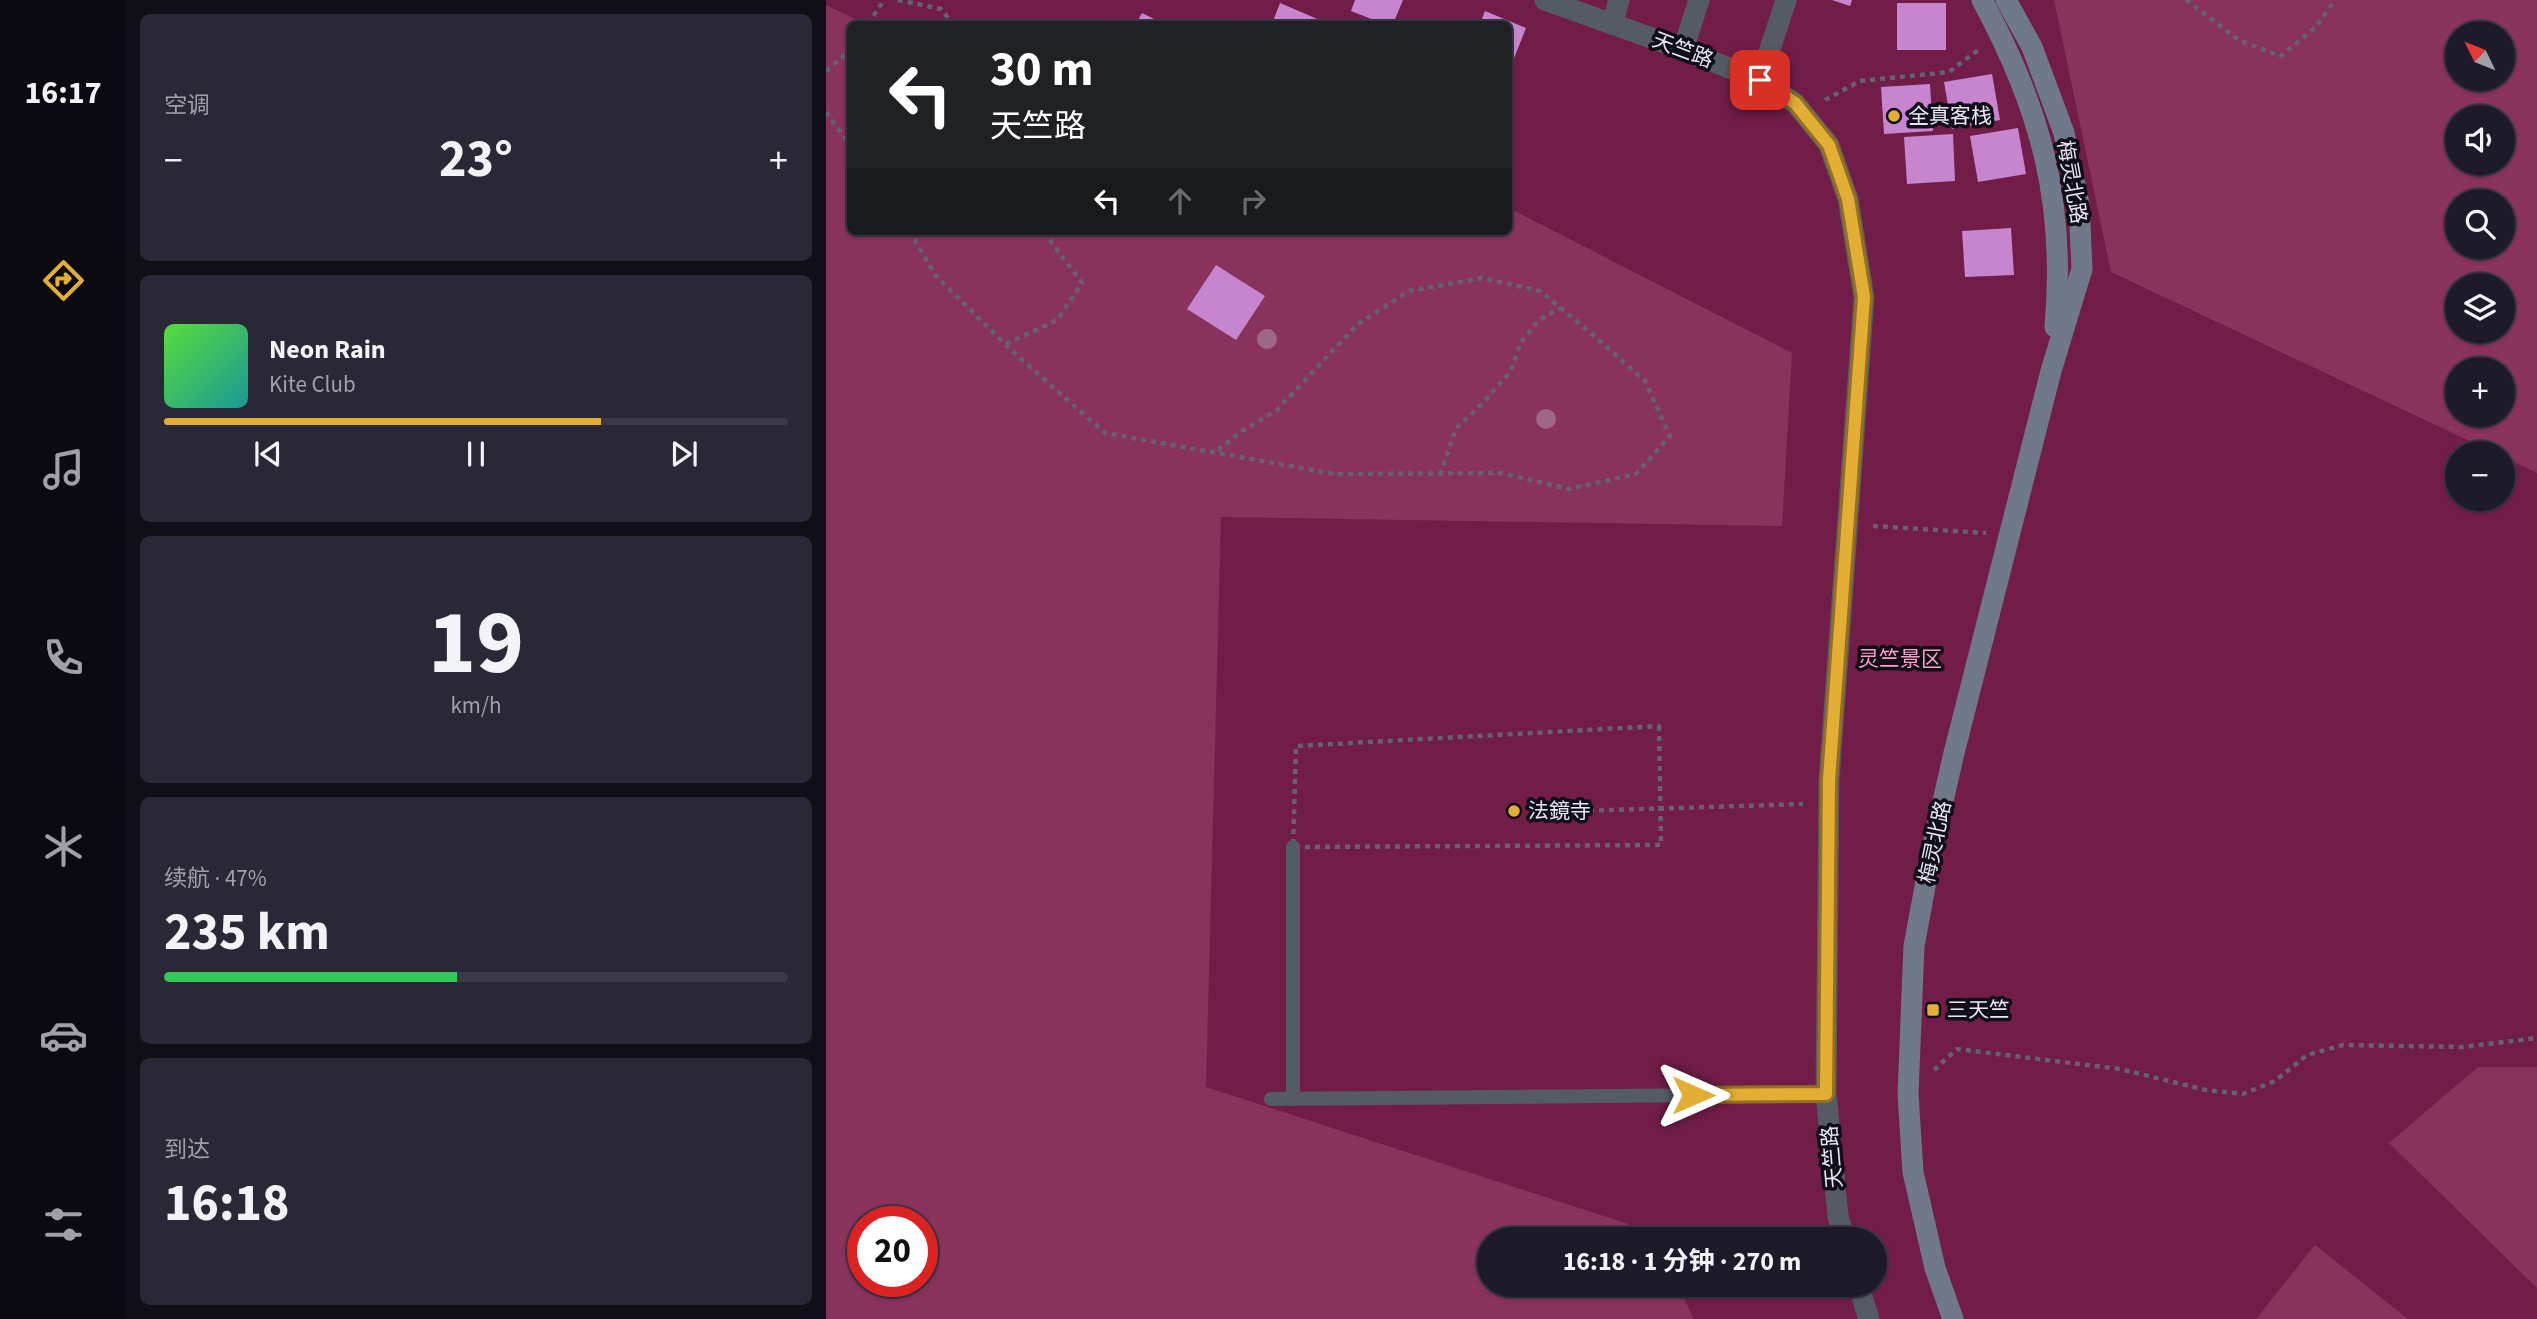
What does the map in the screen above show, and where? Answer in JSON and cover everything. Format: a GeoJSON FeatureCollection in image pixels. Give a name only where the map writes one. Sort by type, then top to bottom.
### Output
{"type":"FeatureCollection","features":[{"type":"Feature","properties":{"kind":"main road","name":"梅灵北路"},"geometry":{"type":"LineString","coordinates":[[1982,0],[2018,72],[2040,133],[2053,190],[2059,279],[2051,371]]}},
{"type":"Feature","properties":{"kind":"main road","name":"梅灵北路"},"geometry":{"type":"LineString","coordinates":[[1953,1319],[1936,1268],[1913,1172],[1908,1094],[1914,946],[1932,849],[2010,535],[2051,371],[2082,270],[2079,204],[2064,133],[2032,47],[2006,0]]}},
{"type":"Feature","properties":{"kind":"street","name":"天竺路"},"geometry":{"type":"LineString","coordinates":[[1545,0],[1760,80],[1795,103],[1829,145],[1844,188],[1864,297],[1829,803],[1826,1094],[1841,1227]]}},
{"type":"Feature","properties":{"kind":"street"},"geometry":{"type":"LineString","coordinates":[[1612,23],[1619,0]]}},
{"type":"Feature","properties":{"kind":"street"},"geometry":{"type":"LineString","coordinates":[[1683,50],[1699,0]]}},
{"type":"Feature","properties":{"kind":"street"},"geometry":{"type":"LineString","coordinates":[[1760,80],[1786,0]]}},
{"type":"Feature","properties":{"kind":"street"},"geometry":{"type":"LineString","coordinates":[[1862,1297],[1868,1319]]}},
{"type":"Feature","properties":{"kind":"lane"},"geometry":{"type":"LineString","coordinates":[[1293,847],[1293,1099]]}},
{"type":"Feature","properties":{"kind":"lane"},"geometry":{"type":"LineString","coordinates":[[1271,1099],[1826,1094]]}},
{"type":"Feature","properties":{"kind":"path"},"geometry":{"type":"LineString","coordinates":[[871,21],[884,0]]}},
{"type":"Feature","properties":{"kind":"path"},"geometry":{"type":"LineString","coordinates":[[898,0],[941,9],[951,21]]}},
{"type":"Feature","properties":{"kind":"path"},"geometry":{"type":"LineString","coordinates":[[2186,0],[2240,41],[2281,56],[2315,28],[2335,0]]}},
{"type":"Feature","properties":{"kind":"path"},"geometry":{"type":"LineString","coordinates":[[1803,112],[1860,81],[1949,72],[2000,34]]}},
{"type":"Feature","properties":{"kind":"path"},"geometry":{"type":"LineString","coordinates":[[826,71],[847,53]]}},
{"type":"Feature","properties":{"kind":"path"},"geometry":{"type":"LineString","coordinates":[[826,112],[847,141]]}},
{"type":"Feature","properties":{"kind":"path"},"geometry":{"type":"LineString","coordinates":[[911,235],[936,276],[1006,344],[1105,433],[1214,453],[1335,474],[1501,473],[1569,489],[1636,474],[1670,436],[1645,381],[1540,291],[1482,278],[1409,291],[1358,324],[1277,410],[1242,431],[1214,453]]}},
{"type":"Feature","properties":{"kind":"path"},"geometry":{"type":"LineString","coordinates":[[1006,344],[1057,320],[1082,283],[1046,235]]}},
{"type":"Feature","properties":{"kind":"path"},"geometry":{"type":"LineString","coordinates":[[1440,475],[1455,428],[1480,407],[1511,371],[1521,342],[1539,320],[1560,308]]}},
{"type":"Feature","properties":{"kind":"path"},"geometry":{"type":"LineString","coordinates":[[1847,525],[2010,535]]}},
{"type":"Feature","properties":{"kind":"path"},"geometry":{"type":"LineString","coordinates":[[1659,726],[1661,808],[1661,845],[1293,847],[1296,746],[1659,726]]}},
{"type":"Feature","properties":{"kind":"path"},"geometry":{"type":"LineString","coordinates":[[1580,811],[1829,803]]}},
{"type":"Feature","properties":{"kind":"path"},"geometry":{"type":"LineString","coordinates":[[1908,1094],[1957,1049],[2120,1069],[2206,1090],[2243,1094],[2275,1081],[2307,1055],[2343,1045],[2463,1047],[2537,1038]]}},
{"type":"Feature","properties":{"kind":"green space","name":"灵竺景区"},"geometry":{"type":"Polygon","coordinates":[[[826,0],[2537,0],[2537,1319],[826,1319],[826,0]]]}},
{"type":"Feature","properties":{"kind":"shaded area"},"geometry":{"type":"Polygon","coordinates":[[[2054,0],[2537,0],[2537,473],[2515,463],[2515,441],[2470,441],[2111,272],[2054,0]]]}},
{"type":"Feature","properties":{"kind":"shaded area"},"geometry":{"type":"Polygon","coordinates":[[[826,5],[860,21],[847,21],[847,235],[1512,235],[1512,210],[1792,353],[1782,526],[1221,517],[1206,1087],[1638,1227],[1477,1227],[1477,1297],[1683,1297],[1694,1319],[826,1319],[826,5]]]}},
{"type":"Feature","properties":{"kind":"shaded area"},"geometry":{"type":"Polygon","coordinates":[[[2478,1067],[2537,1067],[2537,1288],[2389,1143],[2478,1067]]]}},
{"type":"Feature","properties":{"kind":"shaded area"},"geometry":{"type":"Polygon","coordinates":[[[2315,1245],[2408,1319],[2256,1319],[2315,1245]]]}},
{"type":"Feature","properties":{"kind":"building"},"geometry":{"type":"Polygon","coordinates":[[[1355,0],[1403,0],[1394,21],[1376,21],[1351,11],[1355,0]]]}},
{"type":"Feature","properties":{"kind":"building"},"geometry":{"type":"Polygon","coordinates":[[[1832,0],[1852,0],[1850,6],[1832,0]]]}},
{"type":"Feature","properties":{"kind":"building"},"geometry":{"type":"Polygon","coordinates":[[[1280,3],[1322,21],[1273,21],[1280,3]]]}},
{"type":"Feature","properties":{"kind":"building"},"geometry":{"type":"Polygon","coordinates":[[[1897,3],[1946,3],[1946,50],[1897,50],[1897,3]]]}},
{"type":"Feature","properties":{"kind":"building"},"geometry":{"type":"Polygon","coordinates":[[[1485,11],[1509,21],[1481,21],[1485,11]]]}},
{"type":"Feature","properties":{"kind":"building"},"geometry":{"type":"Polygon","coordinates":[[[1142,13],[1158,21],[1138,21],[1142,13]]]}},
{"type":"Feature","properties":{"kind":"building"},"geometry":{"type":"Polygon","coordinates":[[[1512,22],[1526,28],[1512,63],[1512,22]]]}},
{"type":"Feature","properties":{"kind":"building"},"geometry":{"type":"Polygon","coordinates":[[[1992,74],[2000,120],[1952,129],[1944,82],[1992,74]]]}},
{"type":"Feature","properties":{"kind":"building"},"geometry":{"type":"Polygon","coordinates":[[[1930,84],[1933,131],[1884,134],[1881,87],[1930,84]]]}},
{"type":"Feature","properties":{"kind":"building"},"geometry":{"type":"Polygon","coordinates":[[[2018,128],[2026,174],[1978,182],[1970,136],[2018,128]]]}},
{"type":"Feature","properties":{"kind":"building"},"geometry":{"type":"Polygon","coordinates":[[[1953,134],[1955,181],[1907,184],[1904,137],[1953,134]]]}},
{"type":"Feature","properties":{"kind":"building"},"geometry":{"type":"Polygon","coordinates":[[[2011,228],[2014,275],[1965,277],[1962,231],[2011,228]]]}},
{"type":"Feature","properties":{"kind":"building"},"geometry":{"type":"Polygon","coordinates":[[[1216,265],[1265,296],[1236,340],[1187,309],[1216,265]]]}},
{"type":"Feature","properties":{"kind":"place","name":"全真客栈"},"geometry":{"type":"Point","coordinates":[1894,116]}},
{"type":"Feature","properties":{"kind":"place","name":"法鏡寺"},"geometry":{"type":"Point","coordinates":[1514,811]}},
{"type":"Feature","properties":{"kind":"place","name":"三天竺"},"geometry":{"type":"Point","coordinates":[1933,1010]}},
{"type":"Feature","properties":{"kind":"route"},"geometry":{"type":"LineString","coordinates":[[1693,1095],[1826,1094],[1829,780],[1864,297],[1848,199],[1829,145],[1795,103],[1760,80]]}}]}
